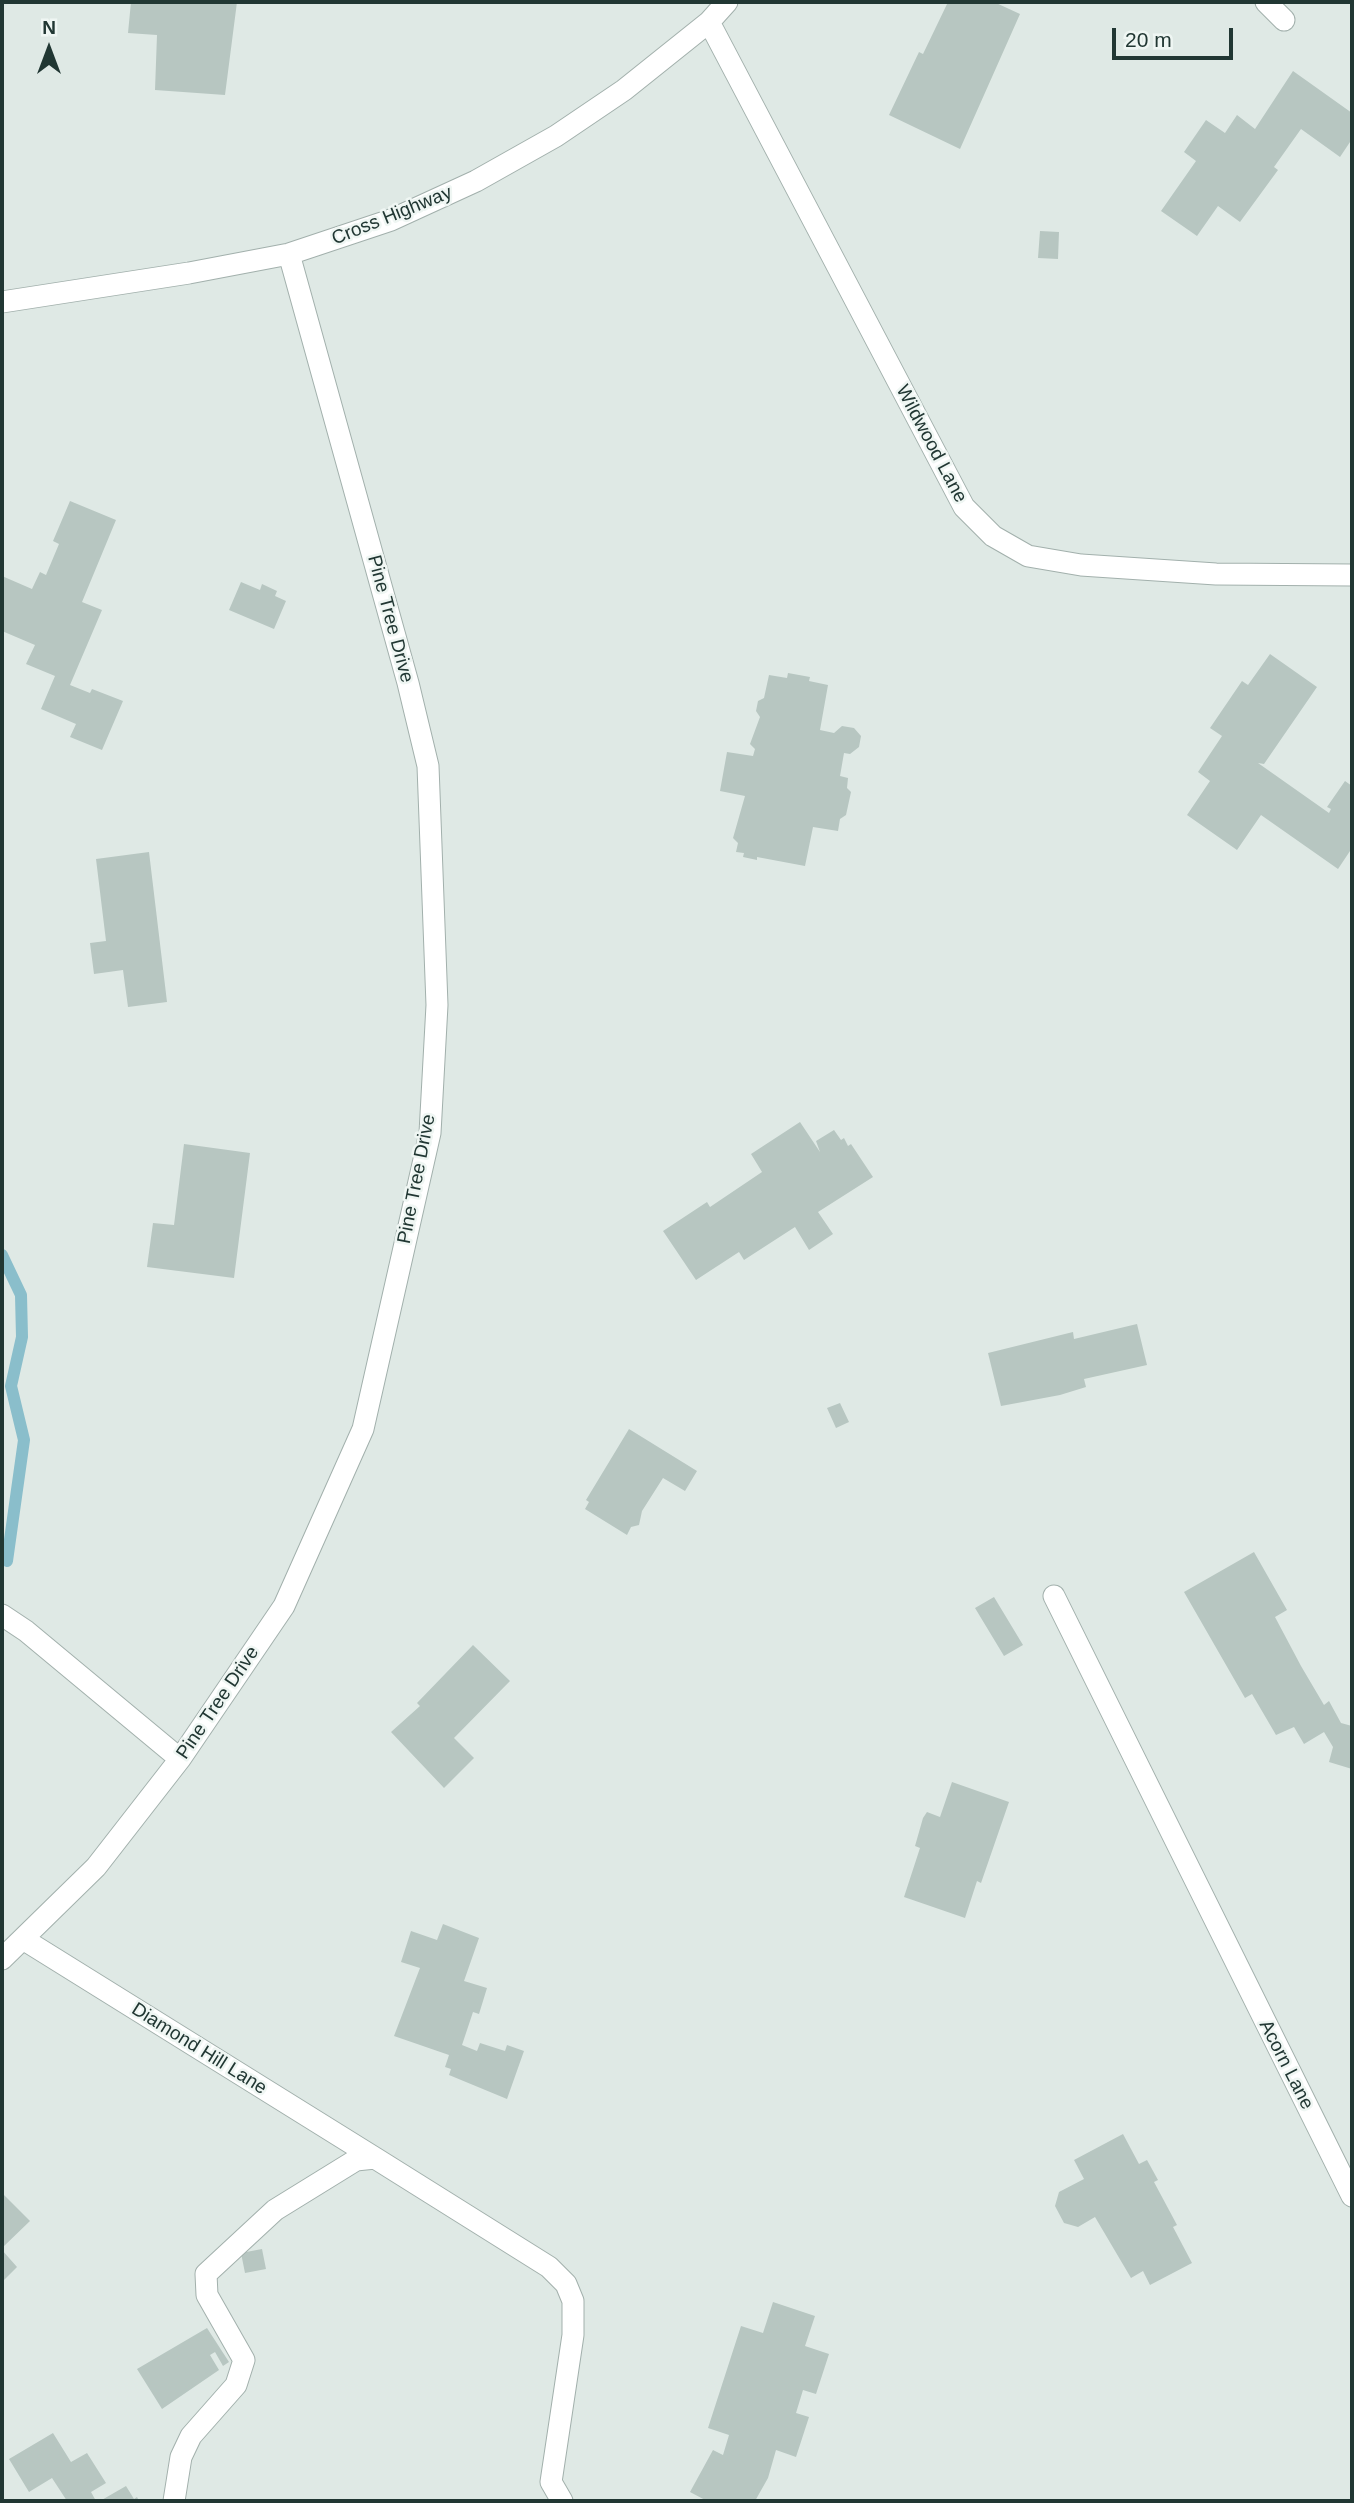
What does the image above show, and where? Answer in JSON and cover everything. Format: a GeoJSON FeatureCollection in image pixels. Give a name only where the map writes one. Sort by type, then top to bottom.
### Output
{"type":"FeatureCollection","features":[{"type":"Feature","properties":{"kind":"street","name":"Cross Highway"},"geometry":{"type":"LineString","coordinates":[[2,302],[189,273],[289,254],[391,220],[476,181],[556,136],[612,97],[709,22],[727,2]]}},
{"type":"Feature","properties":{"kind":"street"},"geometry":{"type":"LineString","coordinates":[[1266,2],[1284,20]]}},
{"type":"Feature","properties":{"kind":"street","name":"Wildwood Lane"},"geometry":{"type":"LineString","coordinates":[[709,22],[964,507],[993,536],[1028,556],[1082,565],[1216,574],[1352,575]]}},
{"type":"Feature","properties":{"kind":"street","name":"Pine Tree Drive"},"geometry":{"type":"LineString","coordinates":[[2,1959],[96,1867],[180,1759],[284,1605],[363,1429],[430,1133],[437,1004],[428,766],[408,683],[289,254]]}},
{"type":"Feature","properties":{"kind":"street","name":"Acorn Lane"},"geometry":{"type":"LineString","coordinates":[[1054,1596],[1220,1935],[1352,2196]]}},
{"type":"Feature","properties":{"kind":"street"},"geometry":{"type":"LineString","coordinates":[[2,1615],[26,1631],[180,1759]]}},
{"type":"Feature","properties":{"kind":"street","name":"Diamond Hill Lane"},"geometry":{"type":"LineString","coordinates":[[23,1940],[550,2267],[566,2284],[573,2301],[573,2335],[551,2482],[562,2501]]}},
{"type":"Feature","properties":{"kind":"street"},"geometry":{"type":"LineString","coordinates":[[174,2501],[181,2457],[191,2436],[236,2385],[244,2360],[207,2295],[205,2274],[275,2210],[356,2160],[375,2158]]}},
{"type":"Feature","properties":{"kind":"building"},"geometry":{"type":"Polygon","coordinates":[[[131,2],[237,2],[225,95],[155,90],[157,35],[128,33],[131,2]]]}},
{"type":"Feature","properties":{"kind":"building"},"geometry":{"type":"Polygon","coordinates":[[[948,2],[994,2],[1020,14],[960,149],[889,115],[919,52],[923,54],[948,2]]]}},
{"type":"Feature","properties":{"kind":"building"},"geometry":{"type":"Polygon","coordinates":[[[1293,71],[1352,113],[1352,139],[1340,157],[1301,129],[1274,167],[1278,170],[1240,222],[1218,206],[1197,236],[1161,211],[1196,161],[1184,152],[1206,120],[1225,133],[1237,115],[1255,129],[1293,71]]]}},
{"type":"Feature","properties":{"kind":"building"},"geometry":{"type":"Polygon","coordinates":[[[1040,231],[1059,232],[1058,259],[1038,258],[1040,231]]]}},
{"type":"Feature","properties":{"kind":"building"},"geometry":{"type":"Polygon","coordinates":[[[70,501],[116,520],[82,602],[102,610],[70,685],[90,693],[92,689],[123,701],[102,750],[70,737],[76,724],[41,709],[55,676],[26,664],[35,645],[2,631],[2,576],[32,589],[40,572],[46,575],[59,544],[53,541],[70,501]]]}},
{"type":"Feature","properties":{"kind":"building"},"geometry":{"type":"Polygon","coordinates":[[[241,582],[260,590],[262,584],[277,591],[275,596],[286,601],[274,629],[229,610],[241,582]]]}},
{"type":"Feature","properties":{"kind":"building"},"geometry":{"type":"Polygon","coordinates":[[[1270,654],[1317,687],[1264,764],[1258,763],[1329,813],[1331,809],[1327,807],[1345,781],[1352,786],[1352,848],[1338,869],[1261,815],[1237,850],[1187,815],[1210,781],[1198,772],[1222,736],[1210,728],[1242,681],[1248,685],[1270,654]]]}},
{"type":"Feature","properties":{"kind":"building"},"geometry":{"type":"Polygon","coordinates":[[[788,673],[810,677],[809,681],[828,685],[820,730],[834,733],[842,726],[854,728],[861,736],[859,747],[850,754],[844,753],[840,776],[848,778],[847,788],[851,792],[846,815],[840,819],[838,831],[813,827],[805,866],[757,857],[757,860],[743,857],[744,853],[736,852],[738,843],[733,838],[745,796],[720,791],[727,752],[753,756],[755,749],[750,744],[760,717],[756,711],[758,701],[764,698],[769,675],[787,678],[788,673]]]}},
{"type":"Feature","properties":{"kind":"building"},"geometry":{"type":"Polygon","coordinates":[[[149,852],[167,1002],[128,1007],[123,970],[94,974],[90,943],[106,941],[96,859],[149,852]]]}},
{"type":"Feature","properties":{"kind":"building"},"geometry":{"type":"Polygon","coordinates":[[[800,1122],[820,1152],[816,1141],[834,1130],[841,1140],[844,1138],[848,1146],[851,1144],[873,1177],[818,1212],[833,1234],[809,1250],[795,1227],[744,1260],[739,1252],[696,1280],[663,1231],[707,1202],[710,1207],[762,1172],[751,1154],[800,1122]]]}},
{"type":"Feature","properties":{"kind":"building"},"geometry":{"type":"Polygon","coordinates":[[[184,1144],[250,1153],[234,1278],[147,1267],[153,1223],[174,1225],[184,1144]]]}},
{"type":"Feature","properties":{"kind":"building"},"geometry":{"type":"Polygon","coordinates":[[[1137,1324],[1147,1365],[1084,1379],[1086,1387],[1060,1395],[1001,1406],[988,1353],[1073,1332],[1074,1339],[1137,1324]]]}},
{"type":"Feature","properties":{"kind":"building"},"geometry":{"type":"Polygon","coordinates":[[[840,1403],[849,1422],[836,1428],[827,1408],[840,1403]]]}},
{"type":"Feature","properties":{"kind":"building"},"geometry":{"type":"Polygon","coordinates":[[[629,1429],[697,1471],[685,1491],[663,1478],[642,1511],[639,1525],[631,1527],[627,1535],[585,1509],[589,1502],[586,1500],[629,1429]]]}},
{"type":"Feature","properties":{"kind":"building"},"geometry":{"type":"Polygon","coordinates":[[[1254,1552],[1287,1610],[1275,1617],[1301,1666],[1324,1705],[1329,1701],[1341,1723],[1352,1726],[1352,1769],[1329,1762],[1333,1747],[1324,1732],[1304,1744],[1294,1727],[1276,1735],[1252,1694],[1245,1698],[1184,1592],[1254,1552]]]}},
{"type":"Feature","properties":{"kind":"building"},"geometry":{"type":"Polygon","coordinates":[[[994,1597],[1023,1645],[1004,1656],[975,1608],[994,1597]]]}},
{"type":"Feature","properties":{"kind":"building"},"geometry":{"type":"Polygon","coordinates":[[[473,1645],[510,1681],[454,1738],[474,1758],[444,1788],[391,1732],[420,1706],[417,1703],[473,1645]]]}},
{"type":"Feature","properties":{"kind":"building"},"geometry":{"type":"Polygon","coordinates":[[[952,1782],[1009,1802],[981,1883],[977,1881],[965,1918],[904,1897],[920,1848],[915,1846],[923,1818],[927,1812],[940,1817],[952,1782]]]}},
{"type":"Feature","properties":{"kind":"building"},"geometry":{"type":"Polygon","coordinates":[[[443,1924],[479,1938],[464,1981],[487,1988],[479,2014],[473,2012],[462,2045],[477,2051],[480,2043],[505,2051],[507,2045],[524,2051],[507,2099],[449,2075],[451,2069],[445,2067],[449,2055],[394,2036],[420,1968],[401,1962],[411,1931],[437,1940],[443,1924]]]}},
{"type":"Feature","properties":{"kind":"building"},"geometry":{"type":"Polygon","coordinates":[[[1123,2134],[1139,2164],[1147,2160],[1158,2180],[1154,2182],[1177,2225],[1173,2227],[1192,2263],[1150,2285],[1143,2271],[1131,2278],[1095,2217],[1078,2227],[1064,2223],[1055,2206],[1059,2192],[1084,2179],[1074,2160],[1123,2134]]]}},
{"type":"Feature","properties":{"kind":"building"},"geometry":{"type":"Polygon","coordinates":[[[2,2193],[30,2221],[2,2248],[2,2193]]]}},
{"type":"Feature","properties":{"kind":"building"},"geometry":{"type":"Polygon","coordinates":[[[262,2249],[266,2269],[245,2273],[241,2253],[262,2249]]]}},
{"type":"Feature","properties":{"kind":"building"},"geometry":{"type":"Polygon","coordinates":[[[2,2250],[17,2267],[2,2282],[2,2250]]]}},
{"type":"Feature","properties":{"kind":"building"},"geometry":{"type":"Polygon","coordinates":[[[773,2302],[815,2316],[805,2346],[829,2354],[816,2394],[803,2390],[796,2413],[809,2417],[796,2457],[776,2450],[768,2478],[755,2501],[707,2501],[690,2492],[713,2450],[723,2455],[729,2435],[708,2428],[741,2326],[763,2333],[773,2302]]]}},
{"type":"Feature","properties":{"kind":"building"},"geometry":{"type":"Polygon","coordinates":[[[207,2328],[229,2362],[223,2366],[215,2352],[210,2355],[219,2370],[162,2409],[137,2369],[207,2328]]]}},
{"type":"Feature","properties":{"kind":"building"},"geometry":{"type":"Polygon","coordinates":[[[53,2433],[71,2462],[87,2453],[106,2483],[91,2492],[96,2501],[67,2501],[52,2478],[29,2492],[9,2459],[53,2433]]]}},
{"type":"Feature","properties":{"kind":"building"},"geometry":{"type":"Polygon","coordinates":[[[126,2486],[134,2499],[137,2497],[139,2501],[100,2501],[126,2486]]]}},
{"type":"Feature","properties":{"kind":"waterway"},"geometry":{"type":"LineString","coordinates":[[2,1255],[21,1295],[22,1337],[11,1386],[24,1440],[7,1561]]}}]}
